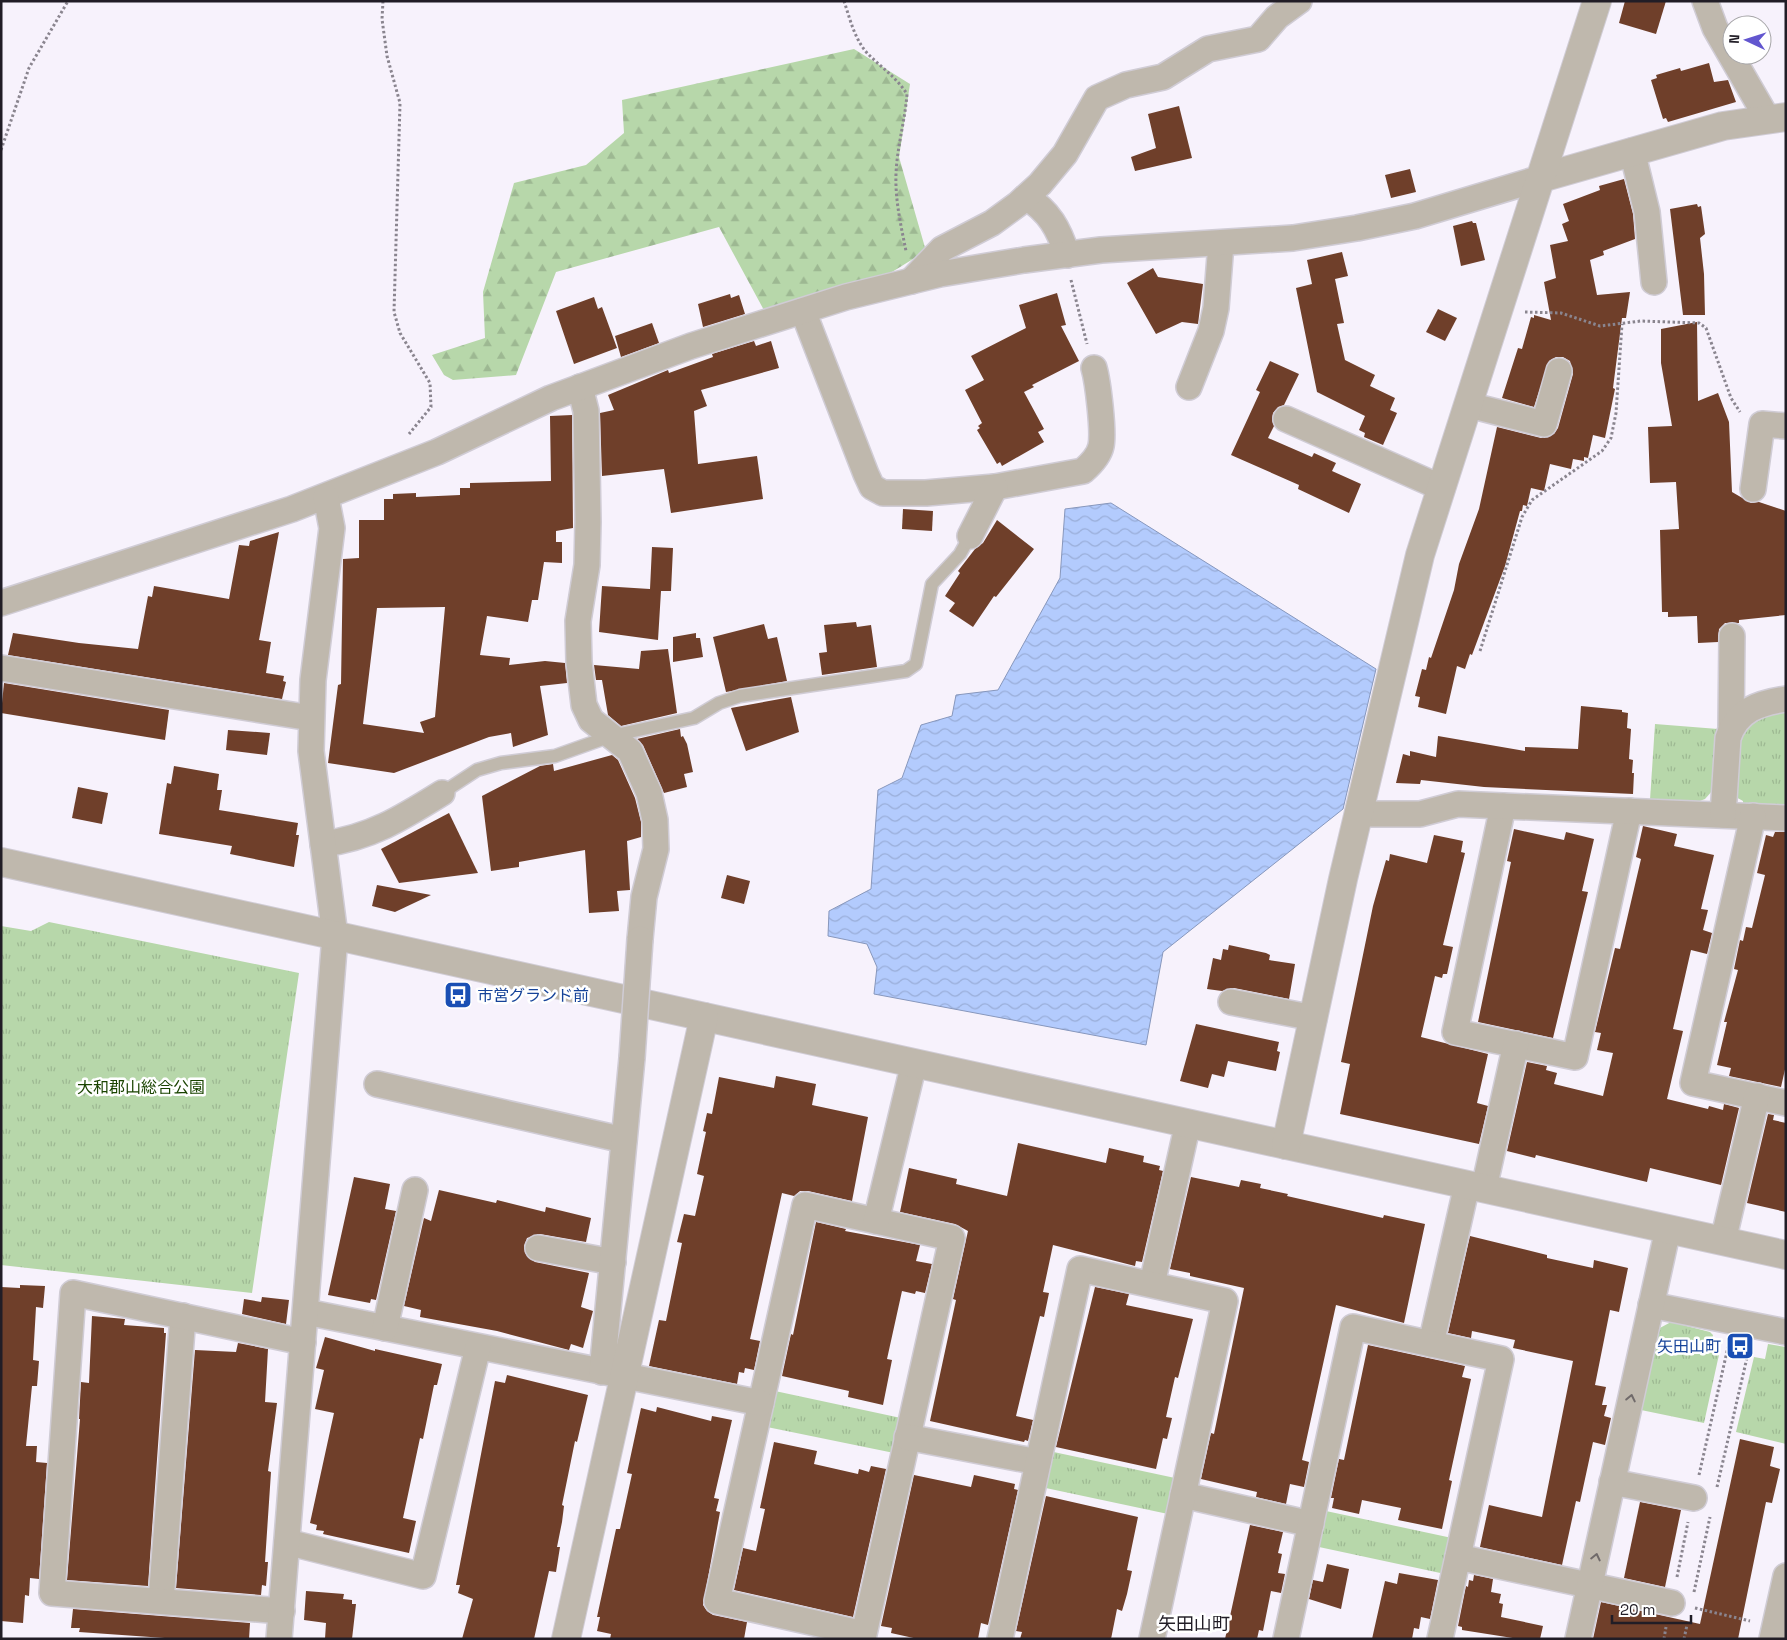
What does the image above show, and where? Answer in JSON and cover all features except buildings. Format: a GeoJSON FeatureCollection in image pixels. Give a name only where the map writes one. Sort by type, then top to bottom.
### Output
{"type":"FeatureCollection","features":[{"type":"Feature","properties":{"kind":"street"},"geometry":{"type":"LineString","coordinates":[[911,281],[942,249],[992,223],[1026,197],[1060,162],[1097,98],[1126,85],[1163,77],[1208,49],[1258,39],[1277,18],[1299,1]]}},
{"type":"Feature","properties":{"kind":"street"},"geometry":{"type":"LineString","coordinates":[[1286,1145],[1359,814],[1412,587],[1597,1]]}},
{"type":"Feature","properties":{"kind":"street"},"geometry":{"type":"LineString","coordinates":[[1,604],[326,497],[437,452],[551,398],[691,346],[846,297],[949,272],[1067,255],[1293,238],[1357,228],[1416,216],[1722,126],[1776,117],[1715,28],[1705,1]]}},
{"type":"Feature","properties":{"kind":"street"},"geometry":{"type":"LineString","coordinates":[[1632,151],[1647,212],[1654,282]]}},
{"type":"Feature","properties":{"kind":"street"},"geometry":{"type":"LineString","coordinates":[[1026,197],[1048,214],[1056,225],[1067,255]]}},
{"type":"Feature","properties":{"kind":"street"},"geometry":{"type":"LineString","coordinates":[[1189,386],[1211,330],[1216,308],[1221,243]]}},
{"type":"Feature","properties":{"kind":"street"},"geometry":{"type":"LineString","coordinates":[[802,311],[872,487],[883,493],[926,493],[995,487],[1083,471],[1094,461],[1101,445],[1098,383],[1094,368]]}},
{"type":"Feature","properties":{"kind":"street"},"geometry":{"type":"LineString","coordinates":[[1469,405],[1544,424],[1559,371]]}},
{"type":"Feature","properties":{"kind":"street"},"geometry":{"type":"LineString","coordinates":[[580,387],[586,410],[588,522],[587,565],[578,621],[584,705],[591,720],[630,751],[649,793],[655,820],[656,849],[644,897],[632,1058],[613,1262],[613,1374]]}},
{"type":"Feature","properties":{"kind":"street"},"geometry":{"type":"LineString","coordinates":[[1286,418],[1442,488]]}},
{"type":"Feature","properties":{"kind":"street"},"geometry":{"type":"LineString","coordinates":[[1753,489],[1774,425]]}},
{"type":"Feature","properties":{"kind":"street"},"geometry":{"type":"LineString","coordinates":[[970,536],[995,487]]}},
{"type":"Feature","properties":{"kind":"street"},"geometry":{"type":"LineString","coordinates":[[279,1639],[335,936],[311,751],[311,718],[320,609],[332,528],[326,497]]}},
{"type":"Feature","properties":{"kind":"street"},"geometry":{"type":"LineString","coordinates":[[1723,815],[1728,738],[1732,726],[1732,636]]}},
{"type":"Feature","properties":{"kind":"street"},"geometry":{"type":"LineString","coordinates":[[1,668],[311,718]]}},
{"type":"Feature","properties":{"kind":"street"},"geometry":{"type":"LineString","coordinates":[[1732,726],[1739,717],[1752,708],[1766,702],[1786,699]]}},
{"type":"Feature","properties":{"kind":"street"},"geometry":{"type":"LineString","coordinates":[[323,844],[347,841],[367,835],[399,820],[442,793]]}},
{"type":"Feature","properties":{"kind":"street"},"geometry":{"type":"LineString","coordinates":[[1359,814],[1420,814],[1458,804],[1786,818]]}},
{"type":"Feature","properties":{"kind":"street"},"geometry":{"type":"LineString","coordinates":[[1503,806],[1455,1032],[1575,1057],[1629,811]]}},
{"type":"Feature","properties":{"kind":"street"},"geometry":{"type":"LineString","coordinates":[[1753,816],[1693,1083],[1786,1102]]}},
{"type":"Feature","properties":{"kind":"street"},"geometry":{"type":"LineString","coordinates":[[1,862],[1786,1255]]}},
{"type":"Feature","properties":{"kind":"street"},"geometry":{"type":"LineString","coordinates":[[1231,1002],[1314,1018]]}},
{"type":"Feature","properties":{"kind":"street"},"geometry":{"type":"LineString","coordinates":[[566,1639],[613,1374],[704,1017]]}},
{"type":"Feature","properties":{"kind":"street"},"geometry":{"type":"LineString","coordinates":[[1431,1344],[1516,1044]]}},
{"type":"Feature","properties":{"kind":"street"},"geometry":{"type":"LineString","coordinates":[[876,1221],[914,1063]]}},
{"type":"Feature","properties":{"kind":"street"},"geometry":{"type":"LineString","coordinates":[[377,1084],[624,1140]]}},
{"type":"Feature","properties":{"kind":"street"},"geometry":{"type":"LineString","coordinates":[[1723,1241],[1756,1096]]}},
{"type":"Feature","properties":{"kind":"street"},"geometry":{"type":"LineString","coordinates":[[1152,1284],[1188,1123]]}},
{"type":"Feature","properties":{"kind":"street"},"geometry":{"type":"LineString","coordinates":[[385,1328],[414,1190]]}},
{"type":"Feature","properties":{"kind":"street"},"geometry":{"type":"LineString","coordinates":[[805,1205],[876,1221],[952,1238],[864,1634],[790,1628],[717,1601],[805,1205]]}},
{"type":"Feature","properties":{"kind":"street"},"geometry":{"type":"LineString","coordinates":[[1578,1639],[1668,1229]]}},
{"type":"Feature","properties":{"kind":"street"},"geometry":{"type":"LineString","coordinates":[[538,1248],[613,1262]]}},
{"type":"Feature","properties":{"kind":"street"},"geometry":{"type":"LineString","coordinates":[[1000,1639],[1080,1269],[1225,1301],[1152,1639]]}},
{"type":"Feature","properties":{"kind":"street"},"geometry":{"type":"LineString","coordinates":[[282,1610],[52,1593],[73,1293],[303,1342]]}},
{"type":"Feature","properties":{"kind":"street"},"geometry":{"type":"LineString","coordinates":[[1651,1305],[1786,1332]]}},
{"type":"Feature","properties":{"kind":"street"},"geometry":{"type":"LineString","coordinates":[[306,1312],[761,1403]]}},
{"type":"Feature","properties":{"kind":"street"},"geometry":{"type":"LineString","coordinates":[[161,1601],[183,1316]]}},
{"type":"Feature","properties":{"kind":"street"},"geometry":{"type":"LineString","coordinates":[[1286,1639],[1353,1327],[1500,1359],[1440,1639]]}},
{"type":"Feature","properties":{"kind":"street"},"geometry":{"type":"LineString","coordinates":[[287,1542],[423,1576],[478,1347]]}},
{"type":"Feature","properties":{"kind":"street"},"geometry":{"type":"LineString","coordinates":[[908,1437],[1038,1462]]}},
{"type":"Feature","properties":{"kind":"street"},"geometry":{"type":"LineString","coordinates":[[1612,1482],[1707,1500]]}},
{"type":"Feature","properties":{"kind":"street"},"geometry":{"type":"LineString","coordinates":[[1183,1496],[1311,1524]]}},
{"type":"Feature","properties":{"kind":"street"},"geometry":{"type":"LineString","coordinates":[[1458,1557],[1681,1605]]}},
{"type":"Feature","properties":{"kind":"street"},"geometry":{"type":"LineString","coordinates":[[1778,1631],[1786,1576]]}},
{"type":"Feature","properties":{"kind":"lane"},"geometry":{"type":"LineString","coordinates":[[442,793],[477,770],[502,763],[555,756],[611,736],[694,718],[719,703],[740,696],[906,671],[916,664],[932,584],[960,554],[970,536]]}},
{"type":"Feature","properties":{"kind":"path"},"geometry":{"type":"LineString","coordinates":[[1,150],[29,68],[68,1]]}},
{"type":"Feature","properties":{"kind":"path"},"geometry":{"type":"LineString","coordinates":[[383,1],[382,18],[387,56],[400,103],[394,312],[400,333],[430,383],[431,406],[406,438]]}},
{"type":"Feature","properties":{"kind":"path"},"geometry":{"type":"LineString","coordinates":[[844,1],[854,31],[867,53],[900,83],[907,94],[899,137],[896,175],[897,205],[911,281]]}},
{"type":"Feature","properties":{"kind":"path"},"geometry":{"type":"LineString","coordinates":[[1067,255],[1072,291],[1094,368]]}},
{"type":"Feature","properties":{"kind":"path"},"geometry":{"type":"LineString","coordinates":[[1500,310],[1561,313],[1600,326],[1641,321],[1699,322],[1706,328],[1731,398],[1740,412],[1774,425]]}},
{"type":"Feature","properties":{"kind":"path"},"geometry":{"type":"LineString","coordinates":[[1480,651],[1522,517],[1532,500],[1602,451],[1612,438],[1616,413],[1622,324]]}},
{"type":"Feature","properties":{"kind":"path"},"geometry":{"type":"LineString","coordinates":[[1684,1639],[1681,1605],[1707,1500],[1755,1326]]}},
{"type":"Feature","properties":{"kind":"path"},"geometry":{"type":"LineString","coordinates":[[1681,1605],[1778,1631]]}},
{"type":"Feature","properties":{"kind":"green space"},"geometry":{"type":"Polygon","coordinates":[[[854,49],[910,84],[899,157],[926,251],[879,280],[766,314],[719,227],[556,272],[516,375],[453,380],[444,375],[432,355],[485,338],[483,292],[514,183],[586,165],[624,133],[622,100],[854,49]]]}},
{"type":"Feature","properties":{"kind":"green space"},"geometry":{"type":"Polygon","coordinates":[[[1786,710],[1786,806],[1743,804],[1743,801],[1734,796],[1739,738],[1755,716],[1786,710]]]}},
{"type":"Feature","properties":{"kind":"green space"},"geometry":{"type":"Polygon","coordinates":[[[1655,724],[1718,729],[1713,790],[1705,799],[1697,802],[1650,800],[1655,724]]]}},
{"type":"Feature","properties":{"kind":"green space","name":"大和郡山総合公園"},"geometry":{"type":"Polygon","coordinates":[[[49,922],[299,973],[252,1293],[1,1265],[1,926],[31,931],[49,922]]]}},
{"type":"Feature","properties":{"kind":"green space"},"geometry":{"type":"Polygon","coordinates":[[[1671,1322],[1710,1332],[1713,1335],[1711,1348],[1720,1350],[1704,1423],[1641,1410],[1658,1329],[1671,1322]]]}},
{"type":"Feature","properties":{"kind":"green space"},"geometry":{"type":"Polygon","coordinates":[[[1768,1344],[1786,1347],[1786,1444],[1736,1432],[1754,1357],[1765,1359],[1768,1344]]]}},
{"type":"Feature","properties":{"kind":"green space"},"geometry":{"type":"Polygon","coordinates":[[[775,1391],[901,1418],[894,1453],[767,1427],[775,1391]]]}},
{"type":"Feature","properties":{"kind":"green space"},"geometry":{"type":"Polygon","coordinates":[[[1049,1451],[1175,1478],[1168,1514],[1041,1487],[1049,1451]]]}},
{"type":"Feature","properties":{"kind":"green space"},"geometry":{"type":"Polygon","coordinates":[[[1326,1511],[1452,1538],[1445,1574],[1319,1547],[1326,1511]]]}},
{"type":"Feature","properties":{"kind":"water"},"geometry":{"type":"Polygon","coordinates":[[[1111,503],[1376,669],[1343,809],[1163,952],[1146,1045],[874,994],[877,967],[867,944],[828,936],[829,911],[871,889],[878,790],[902,778],[921,725],[952,716],[956,695],[998,690],[1060,578],[1065,509],[1111,503]]]}},
{"type":"Feature","properties":{"kind":"place","name":"市営グランド前"},"geometry":{"type":"Point","coordinates":[458,995]}},
{"type":"Feature","properties":{"kind":"place","name":"矢田山町"},"geometry":{"type":"Point","coordinates":[1740,1346]}},
{"type":"Feature","properties":{"kind":"district","name":"矢田山町"},"geometry":{"type":"Point","coordinates":[1194,1624]}}]}
